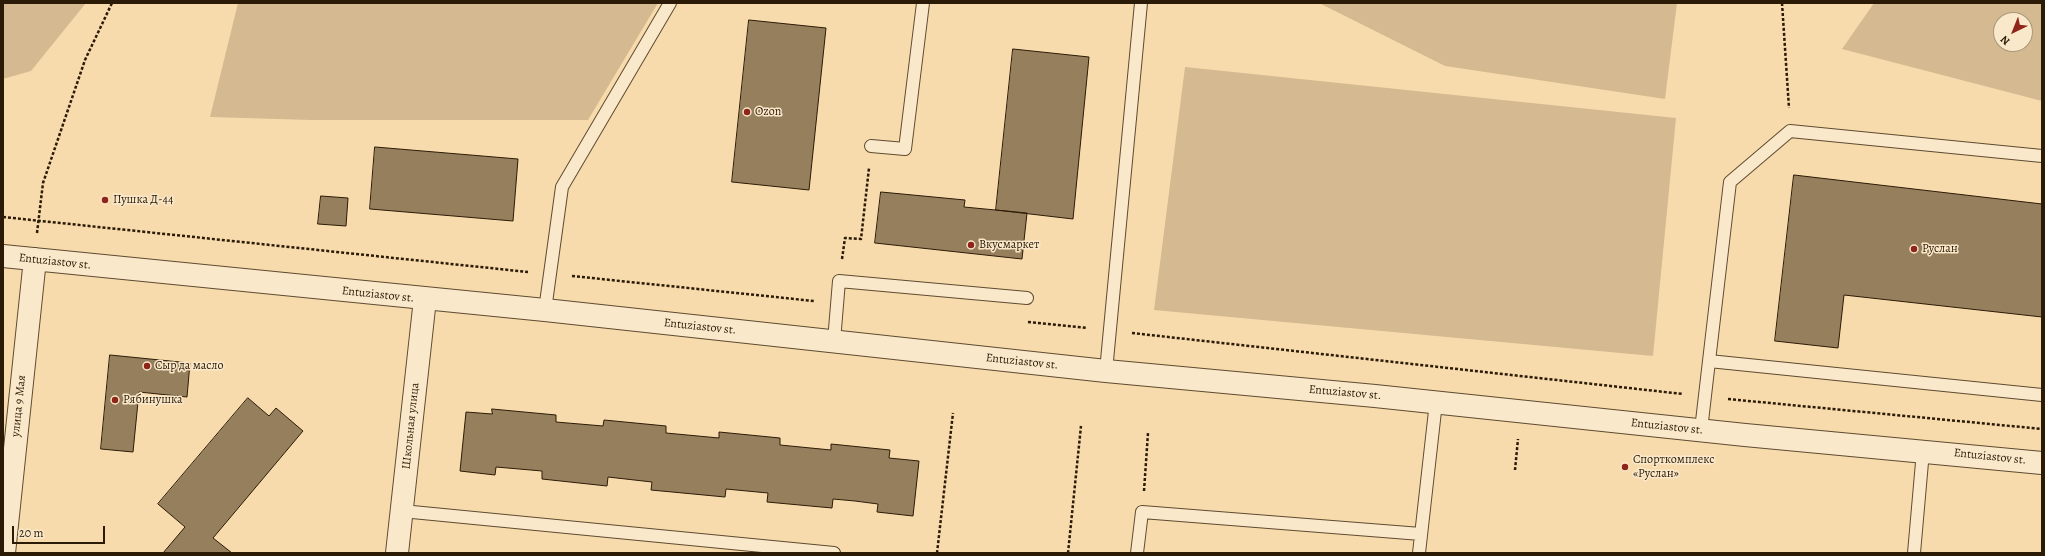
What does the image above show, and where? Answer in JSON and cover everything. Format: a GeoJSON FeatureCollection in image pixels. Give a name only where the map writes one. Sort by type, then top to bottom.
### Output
{"type":"FeatureCollection","features":[{"type":"Feature","properties":{"kind":"street","name":"Entuziastov st."},"geometry":{"type":"LineString","coordinates":[[3,256],[546,310],[1106,371],[1436,402],[1701,430],[2042,463]]}},
{"type":"Feature","properties":{"kind":"street","name":"улица 9 Мая"},"geometry":{"type":"LineString","coordinates":[[4,553],[35,259]]}},
{"type":"Feature","properties":{"kind":"street","name":"Школьная улица"},"geometry":{"type":"LineString","coordinates":[[397,553],[425,299]]}},
{"type":"Feature","properties":{"kind":"lane"},"geometry":{"type":"LineString","coordinates":[[546,310],[562,187],[670,3]]}},
{"type":"Feature","properties":{"kind":"lane"},"geometry":{"type":"LineString","coordinates":[[871,146],[905,149],[922,3]]}},
{"type":"Feature","properties":{"kind":"lane"},"geometry":{"type":"LineString","coordinates":[[1106,371],[1141,3]]}},
{"type":"Feature","properties":{"kind":"lane"},"geometry":{"type":"LineString","coordinates":[[1701,430],[1730,182],[1790,131],[2042,156]]}},
{"type":"Feature","properties":{"kind":"lane"},"geometry":{"type":"LineString","coordinates":[[834,341],[839,281],[1027,298]]}},
{"type":"Feature","properties":{"kind":"lane"},"geometry":{"type":"LineString","coordinates":[[1709,361],[2042,395]]}},
{"type":"Feature","properties":{"kind":"lane"},"geometry":{"type":"LineString","coordinates":[[1419,553],[1436,402]]}},
{"type":"Feature","properties":{"kind":"lane"},"geometry":{"type":"LineString","coordinates":[[1914,553],[1923,451]]}},
{"type":"Feature","properties":{"kind":"lane"},"geometry":{"type":"LineString","coordinates":[[402,511],[834,553]]}},
{"type":"Feature","properties":{"kind":"lane"},"geometry":{"type":"LineString","coordinates":[[1137,553],[1142,512],[1421,534]]}},
{"type":"Feature","properties":{"kind":"path"},"geometry":{"type":"LineString","coordinates":[[35,259],[43,183],[85,60],[112,3]]}},
{"type":"Feature","properties":{"kind":"path"},"geometry":{"type":"LineString","coordinates":[[1782,3],[1790,131]]}},
{"type":"Feature","properties":{"kind":"path"},"geometry":{"type":"LineString","coordinates":[[839,281],[845,238],[861,239],[871,146]]}},
{"type":"Feature","properties":{"kind":"path"},"geometry":{"type":"LineString","coordinates":[[1111,330],[1705,396],[2042,429]]}},
{"type":"Feature","properties":{"kind":"path"},"geometry":{"type":"LineString","coordinates":[[937,553],[953,413]]}},
{"type":"Feature","properties":{"kind":"path"},"geometry":{"type":"LineString","coordinates":[[1068,553],[1081,426]]}},
{"type":"Feature","properties":{"kind":"path"},"geometry":{"type":"LineString","coordinates":[[1142,512],[1148,433]]}},
{"type":"Feature","properties":{"kind":"shaded area"},"geometry":{"type":"Polygon","coordinates":[[[3,3],[86,3],[31,71],[3,79],[3,3]]]}},
{"type":"Feature","properties":{"kind":"shaded area"},"geometry":{"type":"Polygon","coordinates":[[[238,3],[658,3],[588,120],[310,120],[210,117],[238,3]]]}},
{"type":"Feature","properties":{"kind":"shaded area"},"geometry":{"type":"Polygon","coordinates":[[[1319,3],[1677,3],[1665,99],[1445,66],[1319,3]]]}},
{"type":"Feature","properties":{"kind":"shaded area"},"geometry":{"type":"Polygon","coordinates":[[[1874,3],[2042,3],[2042,101],[1842,49],[1874,3]]]}},
{"type":"Feature","properties":{"kind":"shaded area"},"geometry":{"type":"Polygon","coordinates":[[[1185,67],[1676,118],[1653,356],[1154,310],[1185,67]]]}},
{"type":"Feature","properties":{"kind":"building"},"geometry":{"type":"Polygon","coordinates":[[[749,20],[826,28],[809,190],[732,182],[749,20]]]}},
{"type":"Feature","properties":{"kind":"building"},"geometry":{"type":"Polygon","coordinates":[[[1013,49],[1089,57],[1073,219],[996,210],[1013,49]]]}},
{"type":"Feature","properties":{"kind":"building"},"geometry":{"type":"Polygon","coordinates":[[[375,147],[518,159],[513,221],[370,209],[375,147]]]}},
{"type":"Feature","properties":{"kind":"building","name":"Руслан"},"geometry":{"type":"Polygon","coordinates":[[[1794,175],[2042,204],[2042,317],[1844,295],[1838,348],[1775,341],[1794,175]]]}},
{"type":"Feature","properties":{"kind":"building"},"geometry":{"type":"Polygon","coordinates":[[[881,192],[965,200],[964,207],[1027,213],[1022,259],[875,243],[881,192]]]}},
{"type":"Feature","properties":{"kind":"building"},"geometry":{"type":"Polygon","coordinates":[[[321,196],[348,198],[346,226],[318,224],[321,196]]]}},
{"type":"Feature","properties":{"kind":"building"},"geometry":{"type":"Polygon","coordinates":[[[110,355],[190,363],[187,397],[139,392],[133,452],[101,449],[110,355]]]}},
{"type":"Feature","properties":{"kind":"building"},"geometry":{"type":"Polygon","coordinates":[[[248,398],[269,416],[276,408],[303,431],[213,538],[232,553],[163,553],[185,527],[158,504],[248,398]]]}},
{"type":"Feature","properties":{"kind":"building"},"geometry":{"type":"Polygon","coordinates":[[[492,409],[556,415],[556,422],[603,426],[604,420],[666,426],[666,433],[719,438],[719,432],[780,438],[780,445],[831,450],[831,444],[890,450],[889,458],[919,461],[913,516],[877,512],[878,504],[855,501],[833,499],[832,508],[767,502],[768,493],[726,489],[725,497],[651,490],[652,482],[608,477],[607,486],[542,479],[542,471],[496,467],[495,475],[460,471],[466,412],[492,414],[492,409]]]}},
{"type":"Feature","properties":{"kind":"place","name":"Ozon"},"geometry":{"type":"Point","coordinates":[747,112]}},
{"type":"Feature","properties":{"kind":"place","name":"Пушка Д-44"},"geometry":{"type":"Point","coordinates":[105,200]}},
{"type":"Feature","properties":{"kind":"place","name":"Вкусмаркет"},"geometry":{"type":"Point","coordinates":[971,245]}},
{"type":"Feature","properties":{"kind":"place","name":"Руслан"},"geometry":{"type":"Point","coordinates":[1914,249]}},
{"type":"Feature","properties":{"kind":"place","name":"Сыр да масло"},"geometry":{"type":"Point","coordinates":[147,366]}},
{"type":"Feature","properties":{"kind":"place","name":"Рябинушка"},"geometry":{"type":"Point","coordinates":[115,400]}},
{"type":"Feature","properties":{"kind":"place","name":"Спорткомплекс «Руслан»"},"geometry":{"type":"Point","coordinates":[1625,467]}}]}
